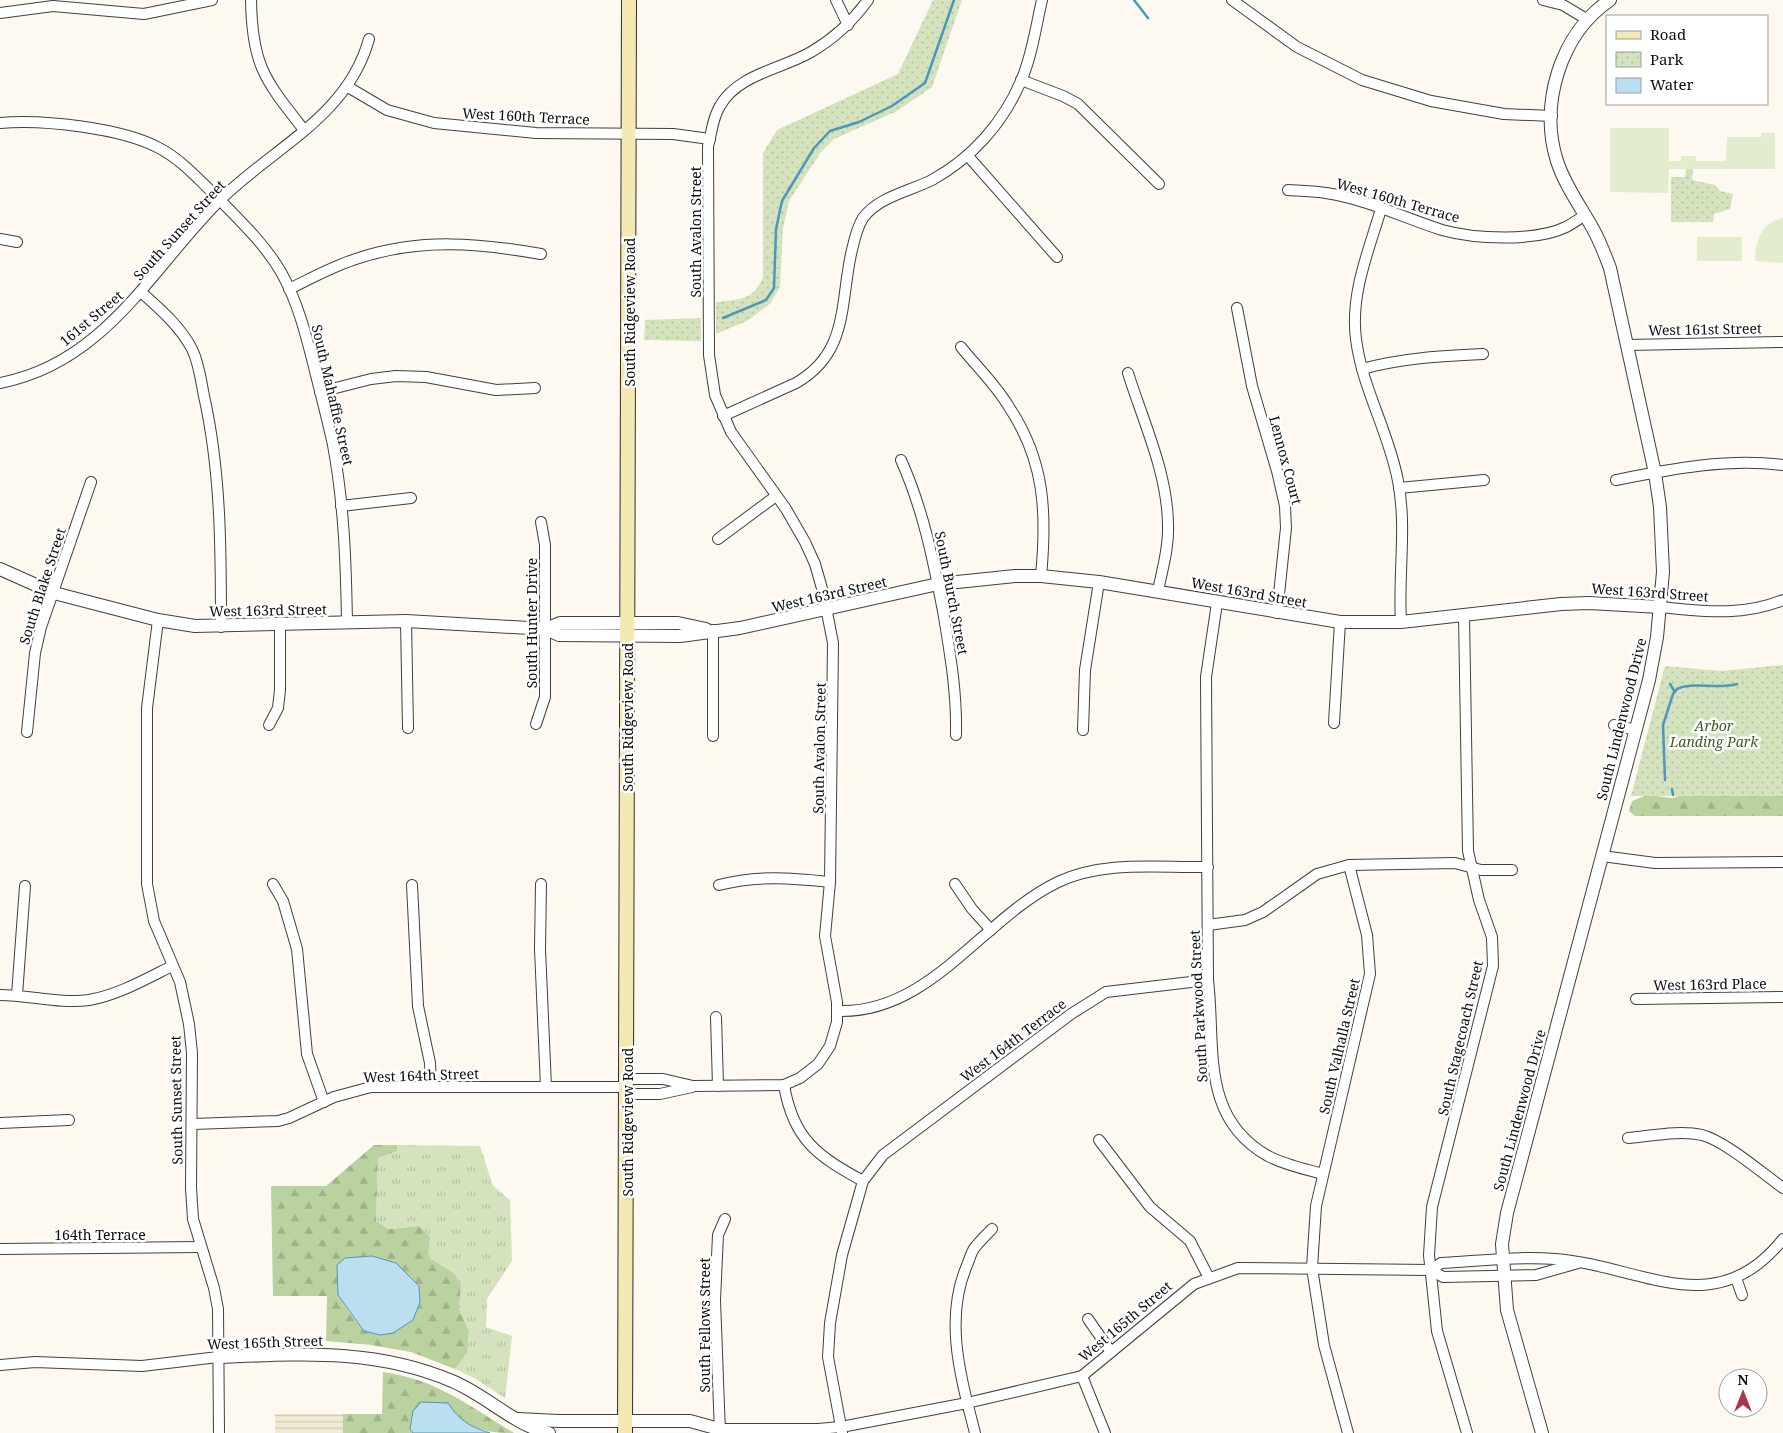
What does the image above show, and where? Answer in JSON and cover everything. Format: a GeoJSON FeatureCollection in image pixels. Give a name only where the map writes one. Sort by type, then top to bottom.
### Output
{"type":"FeatureCollection","features":[{"type":"Feature","properties":{"kind":"main road","name":"South Ridgeview Road"},"geometry":{"type":"LineString","coordinates":[[625,1426],[629,0]]}},
{"type":"Feature","properties":{"kind":"street"},"geometry":{"type":"LineString","coordinates":[[0,13],[53,6],[126,14],[144,14],[212,0]]}},
{"type":"Feature","properties":{"kind":"street"},"geometry":{"type":"LineString","coordinates":[[251,0],[253,38],[260,66],[272,90],[304,130]]}},
{"type":"Feature","properties":{"kind":"street"},"geometry":{"type":"LineString","coordinates":[[836,0],[848,25]]}},
{"type":"Feature","properties":{"kind":"street","name":"South Avalon Street"},"geometry":{"type":"LineString","coordinates":[[838,1011],[825,936],[830,882],[834,658],[827,609],[815,564],[796,524],[736,440],[723,416],[713,386],[709,355],[710,140],[712,123],[720,105],[734,89],[767,71],[810,53],[838,35],[868,0]]}},
{"type":"Feature","properties":{"kind":"street"},"geometry":{"type":"LineString","coordinates":[[723,416],[796,383],[816,370],[831,351],[835,340],[854,239],[865,216],[878,204],[930,180],[968,156],[999,120],[1021,80],[1042,0]]}},
{"type":"Feature","properties":{"kind":"street"},"geometry":{"type":"LineString","coordinates":[[1232,0],[1297,47],[1362,80],[1432,101],[1504,114],[1552,116]]}},
{"type":"Feature","properties":{"kind":"street"},"geometry":{"type":"LineString","coordinates":[[1543,0],[1564,5],[1588,20]]}},
{"type":"Feature","properties":{"kind":"street","name":"South Lindenwood Drive"},"geometry":{"type":"LineString","coordinates":[[1542,1433],[1507,1310],[1502,1244],[1507,1213],[1649,680],[1660,607],[1663,572],[1662,535],[1655,473],[1610,268],[1598,238],[1558,162],[1552,136],[1553,96],[1558,71],[1570,45],[1588,20],[1610,0]]}},
{"type":"Feature","properties":{"kind":"street","name":"South Sunset Street"},"geometry":{"type":"LineString","coordinates":[[221,627],[218,486],[214,444],[202,385],[192,350],[181,333],[142,292],[220,201],[244,178],[336,103],[348,87],[360,65],[369,38]]}},
{"type":"Feature","properties":{"kind":"street"},"geometry":{"type":"LineString","coordinates":[[1021,80],[1063,96],[1078,104],[1159,184]]}},
{"type":"Feature","properties":{"kind":"street","name":"West 160th Terrace"},"geometry":{"type":"LineString","coordinates":[[348,87],[387,110],[434,123],[536,133],[673,134],[710,140]]}},
{"type":"Feature","properties":{"kind":"street"},"geometry":{"type":"LineString","coordinates":[[0,123],[28,121],[53,123],[138,139],[159,148],[177,160],[220,201]]}},
{"type":"Feature","properties":{"kind":"street"},"geometry":{"type":"LineString","coordinates":[[968,156],[1057,257]]}},
{"type":"Feature","properties":{"kind":"street","name":"West 160th Terrace"},"geometry":{"type":"LineString","coordinates":[[1288,190],[1327,193],[1444,230],[1514,237],[1540,235],[1565,228],[1585,215]]}},
{"type":"Feature","properties":{"kind":"street","name":"South Mahaffie Street"},"geometry":{"type":"LineString","coordinates":[[220,201],[266,250],[290,288],[304,327],[333,446],[341,506],[347,623]]}},
{"type":"Feature","properties":{"kind":"street"},"geometry":{"type":"LineString","coordinates":[[1382,209],[1362,272],[1356,306],[1356,338],[1362,369],[1381,420],[1399,488],[1402,522],[1401,622]]}},
{"type":"Feature","properties":{"kind":"street"},"geometry":{"type":"LineString","coordinates":[[0,239],[17,242]]}},
{"type":"Feature","properties":{"kind":"street"},"geometry":{"type":"LineString","coordinates":[[290,288],[359,258],[407,246],[472,244],[541,254]]}},
{"type":"Feature","properties":{"kind":"street","name":"161st Street"},"geometry":{"type":"LineString","coordinates":[[0,383],[18,379],[70,356],[107,327],[142,292]]}},
{"type":"Feature","properties":{"kind":"street","name":"Lennox Court"},"geometry":{"type":"LineString","coordinates":[[1237,308],[1252,386],[1279,478],[1285,506],[1286,528],[1276,613]]}},
{"type":"Feature","properties":{"kind":"street","name":"West 161st Street"},"geometry":{"type":"LineString","coordinates":[[1627,345],[1783,342]]}},
{"type":"Feature","properties":{"kind":"street"},"geometry":{"type":"LineString","coordinates":[[961,347],[1009,406],[1033,454],[1040,477],[1043,499],[1044,542],[1041,576]]}},
{"type":"Feature","properties":{"kind":"street"},"geometry":{"type":"LineString","coordinates":[[1362,369],[1387,362],[1431,356],[1483,354]]}},
{"type":"Feature","properties":{"kind":"street"},"geometry":{"type":"LineString","coordinates":[[1128,373],[1154,454],[1168,512],[1166,547],[1158,591]]}},
{"type":"Feature","properties":{"kind":"street"},"geometry":{"type":"LineString","coordinates":[[320,392],[371,379],[396,376],[426,377],[496,390],[536,388]]}},
{"type":"Feature","properties":{"kind":"street","name":"South Burch Street"},"geometry":{"type":"LineString","coordinates":[[901,460],[920,507],[938,584],[957,701],[956,735]]}},
{"type":"Feature","properties":{"kind":"street"},"geometry":{"type":"LineString","coordinates":[[1616,480],[1713,463],[1754,462],[1783,465]]}},
{"type":"Feature","properties":{"kind":"street"},"geometry":{"type":"LineString","coordinates":[[1399,488],[1484,480]]}},
{"type":"Feature","properties":{"kind":"street","name":"South Blake Street"},"geometry":{"type":"LineString","coordinates":[[27,732],[34,653],[91,482]]}},
{"type":"Feature","properties":{"kind":"street"},"geometry":{"type":"LineString","coordinates":[[718,539],[776,496]]}},
{"type":"Feature","properties":{"kind":"street"},"geometry":{"type":"LineString","coordinates":[[341,506],[411,498]]}},
{"type":"Feature","properties":{"kind":"street","name":"South Hunter Drive"},"geometry":{"type":"LineString","coordinates":[[536,724],[545,697],[545,545],[542,522]]}},
{"type":"Feature","properties":{"kind":"street","name":"West 163rd Street"},"geometry":{"type":"LineString","coordinates":[[0,569],[54,593],[158,620],[195,626],[221,627],[406,621],[546,629],[559,635],[627,629],[680,636],[768,624],[938,584],[977,578],[1041,576],[1158,591],[1217,603],[1340,622],[1401,622],[1561,604],[1589,603],[1740,612],[1756,610],[1783,600]]}},
{"type":"Feature","properties":{"kind":"street"},"geometry":{"type":"LineString","coordinates":[[1083,730],[1085,670],[1099,582]]}},
{"type":"Feature","properties":{"kind":"street","name":"South Parkwood Street"},"geometry":{"type":"LineString","coordinates":[[1217,603],[1206,677],[1208,980],[1212,1011],[1213,1074],[1219,1102],[1226,1114],[1248,1141],[1267,1156],[1285,1164],[1323,1174]]}},
{"type":"Feature","properties":{"kind":"street","name":"South Stagecoach Street"},"geometry":{"type":"LineString","coordinates":[[1464,616],[1466,806],[1470,867],[1492,937],[1493,966],[1432,1207],[1429,1255],[1437,1331],[1467,1433]]}},
{"type":"Feature","properties":{"kind":"street","name":"South Sunset Street"},"geometry":{"type":"LineString","coordinates":[[158,620],[147,708],[146,868],[154,921],[180,982],[192,1053],[193,1124],[191,1188],[193,1219],[214,1288],[218,1309],[218,1433]]}},
{"type":"Feature","properties":{"kind":"street"},"geometry":{"type":"LineString","coordinates":[[406,621],[408,728]]}},
{"type":"Feature","properties":{"kind":"street"},"geometry":{"type":"LineString","coordinates":[[1334,724],[1340,622]]}},
{"type":"Feature","properties":{"kind":"street"},"geometry":{"type":"LineString","coordinates":[[270,725],[278,708],[280,690],[280,625]]}},
{"type":"Feature","properties":{"kind":"street"},"geometry":{"type":"LineString","coordinates":[[713,630],[713,736]]}},
{"type":"Feature","properties":{"kind":"street"},"geometry":{"type":"LineString","coordinates":[[1614,725],[1636,730]]}},
{"type":"Feature","properties":{"kind":"street"},"geometry":{"type":"LineString","coordinates":[[1602,856],[1655,863],[1783,862]]}},
{"type":"Feature","properties":{"kind":"street"},"geometry":{"type":"LineString","coordinates":[[1208,925],[1245,920],[1263,912],[1317,874],[1348,865],[1455,863],[1481,870],[1512,870]]}},
{"type":"Feature","properties":{"kind":"street","name":"South Valhalla Street"},"geometry":{"type":"LineString","coordinates":[[1323,1174],[1370,974],[1366,935],[1348,865]]}},
{"type":"Feature","properties":{"kind":"street"},"geometry":{"type":"LineString","coordinates":[[838,1011],[862,1011],[890,1002],[937,974],[1032,897],[1076,875],[1098,869],[1208,868]]}},
{"type":"Feature","properties":{"kind":"street"},"geometry":{"type":"LineString","coordinates":[[719,885],[745,878],[764,877],[830,882]]}},
{"type":"Feature","properties":{"kind":"street"},"geometry":{"type":"LineString","coordinates":[[273,884],[283,901],[297,949],[307,1054],[324,1102]]}},
{"type":"Feature","properties":{"kind":"street"},"geometry":{"type":"LineString","coordinates":[[541,884],[540,949],[546,1087]]}},
{"type":"Feature","properties":{"kind":"street"},"geometry":{"type":"LineString","coordinates":[[955,884],[972,909],[991,930]]}},
{"type":"Feature","properties":{"kind":"street"},"geometry":{"type":"LineString","coordinates":[[412,885],[418,1006],[430,1063],[431,1087]]}},
{"type":"Feature","properties":{"kind":"street"},"geometry":{"type":"LineString","coordinates":[[16,995],[25,886]]}},
{"type":"Feature","properties":{"kind":"street"},"geometry":{"type":"LineString","coordinates":[[0,995],[90,1000],[118,991],[172,966]]}},
{"type":"Feature","properties":{"kind":"street","name":"West 164th Terrace"},"geometry":{"type":"LineString","coordinates":[[863,1181],[883,1155],[1071,1014],[1106,992],[1208,980]]}},
{"type":"Feature","properties":{"kind":"street","name":"West 163rd Place"},"geometry":{"type":"LineString","coordinates":[[1636,999],[1783,997]]}},
{"type":"Feature","properties":{"kind":"street","name":"West 164th Street"},"geometry":{"type":"LineString","coordinates":[[626,1087],[663,1079],[693,1086],[784,1085],[800,1078],[818,1064],[835,1034],[838,1011]]}},
{"type":"Feature","properties":{"kind":"street"},"geometry":{"type":"LineString","coordinates":[[716,1017],[718,1086]]}},
{"type":"Feature","properties":{"kind":"street"},"geometry":{"type":"LineString","coordinates":[[784,1085],[793,1118],[810,1145],[822,1158],[863,1181],[842,1255],[828,1339],[828,1357],[841,1430]]}},
{"type":"Feature","properties":{"kind":"street","name":"West 164th Street"},"geometry":{"type":"LineString","coordinates":[[193,1124],[278,1121],[324,1102],[370,1088],[626,1087],[660,1094],[693,1086]]}},
{"type":"Feature","properties":{"kind":"street"},"geometry":{"type":"LineString","coordinates":[[0,1122],[69,1120]]}},
{"type":"Feature","properties":{"kind":"street"},"geometry":{"type":"LineString","coordinates":[[1628,1138],[1684,1134],[1702,1135],[1717,1141],[1783,1188]]}},
{"type":"Feature","properties":{"kind":"street"},"geometry":{"type":"LineString","coordinates":[[1099,1140],[1150,1207],[1190,1241],[1209,1278]]}},
{"type":"Feature","properties":{"kind":"street"},"geometry":{"type":"LineString","coordinates":[[1323,1174],[1316,1206],[1312,1268],[1324,1345],[1348,1433]]}},
{"type":"Feature","properties":{"kind":"street","name":"South Fellows Street"},"geometry":{"type":"LineString","coordinates":[[719,1431],[715,1300],[718,1235],[725,1219]]}},
{"type":"Feature","properties":{"kind":"street"},"geometry":{"type":"LineString","coordinates":[[975,1433],[960,1376],[956,1340],[956,1306],[963,1274],[975,1247],[992,1229]]}},
{"type":"Feature","properties":{"kind":"street"},"geometry":{"type":"LineString","coordinates":[[1742,1294],[1736,1278],[1765,1258],[1783,1239]]}},
{"type":"Feature","properties":{"kind":"street","name":"164th Terrace"},"geometry":{"type":"LineString","coordinates":[[0,1249],[200,1247]]}},
{"type":"Feature","properties":{"kind":"street","name":"West 165th Street"},"geometry":{"type":"LineString","coordinates":[[1431,1270],[1441,1263],[1555,1259],[1578,1263],[1595,1263],[1669,1284],[1696,1286],[1736,1278]]}},
{"type":"Feature","properties":{"kind":"street","name":"West 165th Street"},"geometry":{"type":"LineString","coordinates":[[705,1433],[719,1431],[841,1430],[1082,1376],[1194,1284],[1238,1268],[1431,1270],[1443,1277],[1536,1274],[1578,1263]]}},
{"type":"Feature","properties":{"kind":"street"},"geometry":{"type":"LineString","coordinates":[[1088,1319],[1111,1352]]}},
{"type":"Feature","properties":{"kind":"street","name":"West 165th Street"},"geometry":{"type":"LineString","coordinates":[[0,1365],[36,1362],[142,1366],[218,1357],[307,1354],[367,1357],[414,1366],[455,1382],[518,1419],[531,1429],[549,1433]]}},
{"type":"Feature","properties":{"kind":"street"},"geometry":{"type":"LineString","coordinates":[[1082,1376],[1105,1433]]}},
{"type":"Feature","properties":{"kind":"street","name":"West 165th Street"},"geometry":{"type":"LineString","coordinates":[[518,1419],[625,1426],[690,1421],[719,1431]]}},
{"type":"Feature","properties":{"kind":"shaded area"},"geometry":{"type":"Polygon","coordinates":[[[275,1414],[343,1414],[343,1433],[275,1433],[275,1414]]]}},
{"type":"Feature","properties":{"kind":"green space"},"geometry":{"type":"Polygon","coordinates":[[[933,0],[962,0],[932,87],[897,111],[834,139],[821,152],[789,201],[783,228],[780,287],[771,303],[747,321],[716,334],[716,302],[738,299],[750,294],[760,285],[763,277],[763,153],[777,130],[898,74],[933,0]]]}},
{"type":"Feature","properties":{"kind":"green space"},"geometry":{"type":"Polygon","coordinates":[[[1610,128],[1669,128],[1669,161],[1681,161],[1681,156],[1696,156],[1696,161],[1726,161],[1727,137],[1761,137],[1761,133],[1775,133],[1775,169],[1669,169],[1668,193],[1610,192],[1610,128]]]}},
{"type":"Feature","properties":{"kind":"green space"},"geometry":{"type":"Polygon","coordinates":[[[1686,169],[1693,169],[1692,180],[1715,185],[1720,191],[1733,194],[1730,209],[1714,214],[1713,222],[1671,222],[1671,177],[1685,177],[1686,169]]]}},
{"type":"Feature","properties":{"kind":"green space"},"geometry":{"type":"Polygon","coordinates":[[[1783,218],[1783,263],[1755,261],[1758,239],[1764,228],[1783,218]]]}},
{"type":"Feature","properties":{"kind":"green space"},"geometry":{"type":"Polygon","coordinates":[[[1697,237],[1742,237],[1742,261],[1697,261],[1697,237]]]}},
{"type":"Feature","properties":{"kind":"green space"},"geometry":{"type":"Polygon","coordinates":[[[701,318],[701,341],[644,340],[645,320],[701,318]]]}},
{"type":"Feature","properties":{"kind":"green space","name":"Arbor Landing Park"},"geometry":{"type":"Polygon","coordinates":[[[1783,665],[1783,796],[1631,796],[1665,666],[1721,671],[1783,665]]]}},
{"type":"Feature","properties":{"kind":"green space"},"geometry":{"type":"Polygon","coordinates":[[[1783,794],[1783,816],[1635,816],[1629,811],[1632,801],[1647,795],[1672,798],[1683,795],[1783,794]]]}},
{"type":"Feature","properties":{"kind":"green space"},"geometry":{"type":"Polygon","coordinates":[[[374,1145],[397,1145],[397,1151],[378,1158],[376,1221],[389,1229],[419,1226],[430,1237],[428,1257],[454,1273],[461,1285],[459,1309],[469,1331],[467,1353],[455,1369],[411,1352],[371,1345],[326,1341],[327,1296],[273,1296],[271,1186],[326,1186],[374,1145]],[[338,1295],[361,1327],[368,1332],[386,1333],[413,1320],[338,1295]]]}},
{"type":"Feature","properties":{"kind":"green space"},"geometry":{"type":"Polygon","coordinates":[[[397,1145],[480,1146],[493,1186],[510,1200],[512,1261],[487,1299],[486,1327],[512,1336],[505,1398],[476,1379],[455,1369],[467,1353],[469,1331],[459,1309],[461,1285],[454,1273],[428,1257],[419,1226],[389,1229],[376,1221],[378,1158],[397,1151],[397,1145]]]}},
{"type":"Feature","properties":{"kind":"green space"},"geometry":{"type":"Polygon","coordinates":[[[383,1372],[436,1387],[514,1433],[477,1428],[457,1416],[410,1429],[413,1433],[343,1433],[343,1414],[382,1414],[383,1372]]]}},
{"type":"Feature","properties":{"kind":"water"},"geometry":{"type":"Polygon","coordinates":[[[372,1256],[396,1263],[419,1286],[420,1302],[413,1320],[393,1333],[380,1335],[364,1331],[338,1295],[337,1265],[345,1258],[372,1256]]]}},
{"type":"Feature","properties":{"kind":"water"},"geometry":{"type":"Polygon","coordinates":[[[421,1402],[448,1403],[456,1414],[466,1422],[490,1433],[413,1433],[410,1429],[413,1411],[421,1402]]]}},
{"type":"Feature","properties":{"kind":"waterway"},"geometry":{"type":"LineString","coordinates":[[723,318],[766,300],[774,288],[776,229],[782,201],[814,148],[830,131],[859,122],[892,106],[925,83],[954,0]]}},
{"type":"Feature","properties":{"kind":"waterway"},"geometry":{"type":"LineString","coordinates":[[1134,0],[1148,18]]}},
{"type":"Feature","properties":{"kind":"waterway"},"geometry":{"type":"LineString","coordinates":[[1670,684],[1675,692]]}},
{"type":"Feature","properties":{"kind":"waterway"},"geometry":{"type":"LineString","coordinates":[[1665,780],[1663,725],[1673,694],[1677,689],[1689,686],[1729,686],[1737,684]]}},
{"type":"Feature","properties":{"kind":"waterway"},"geometry":{"type":"LineString","coordinates":[[1672,789],[1673,795]]}}]}
